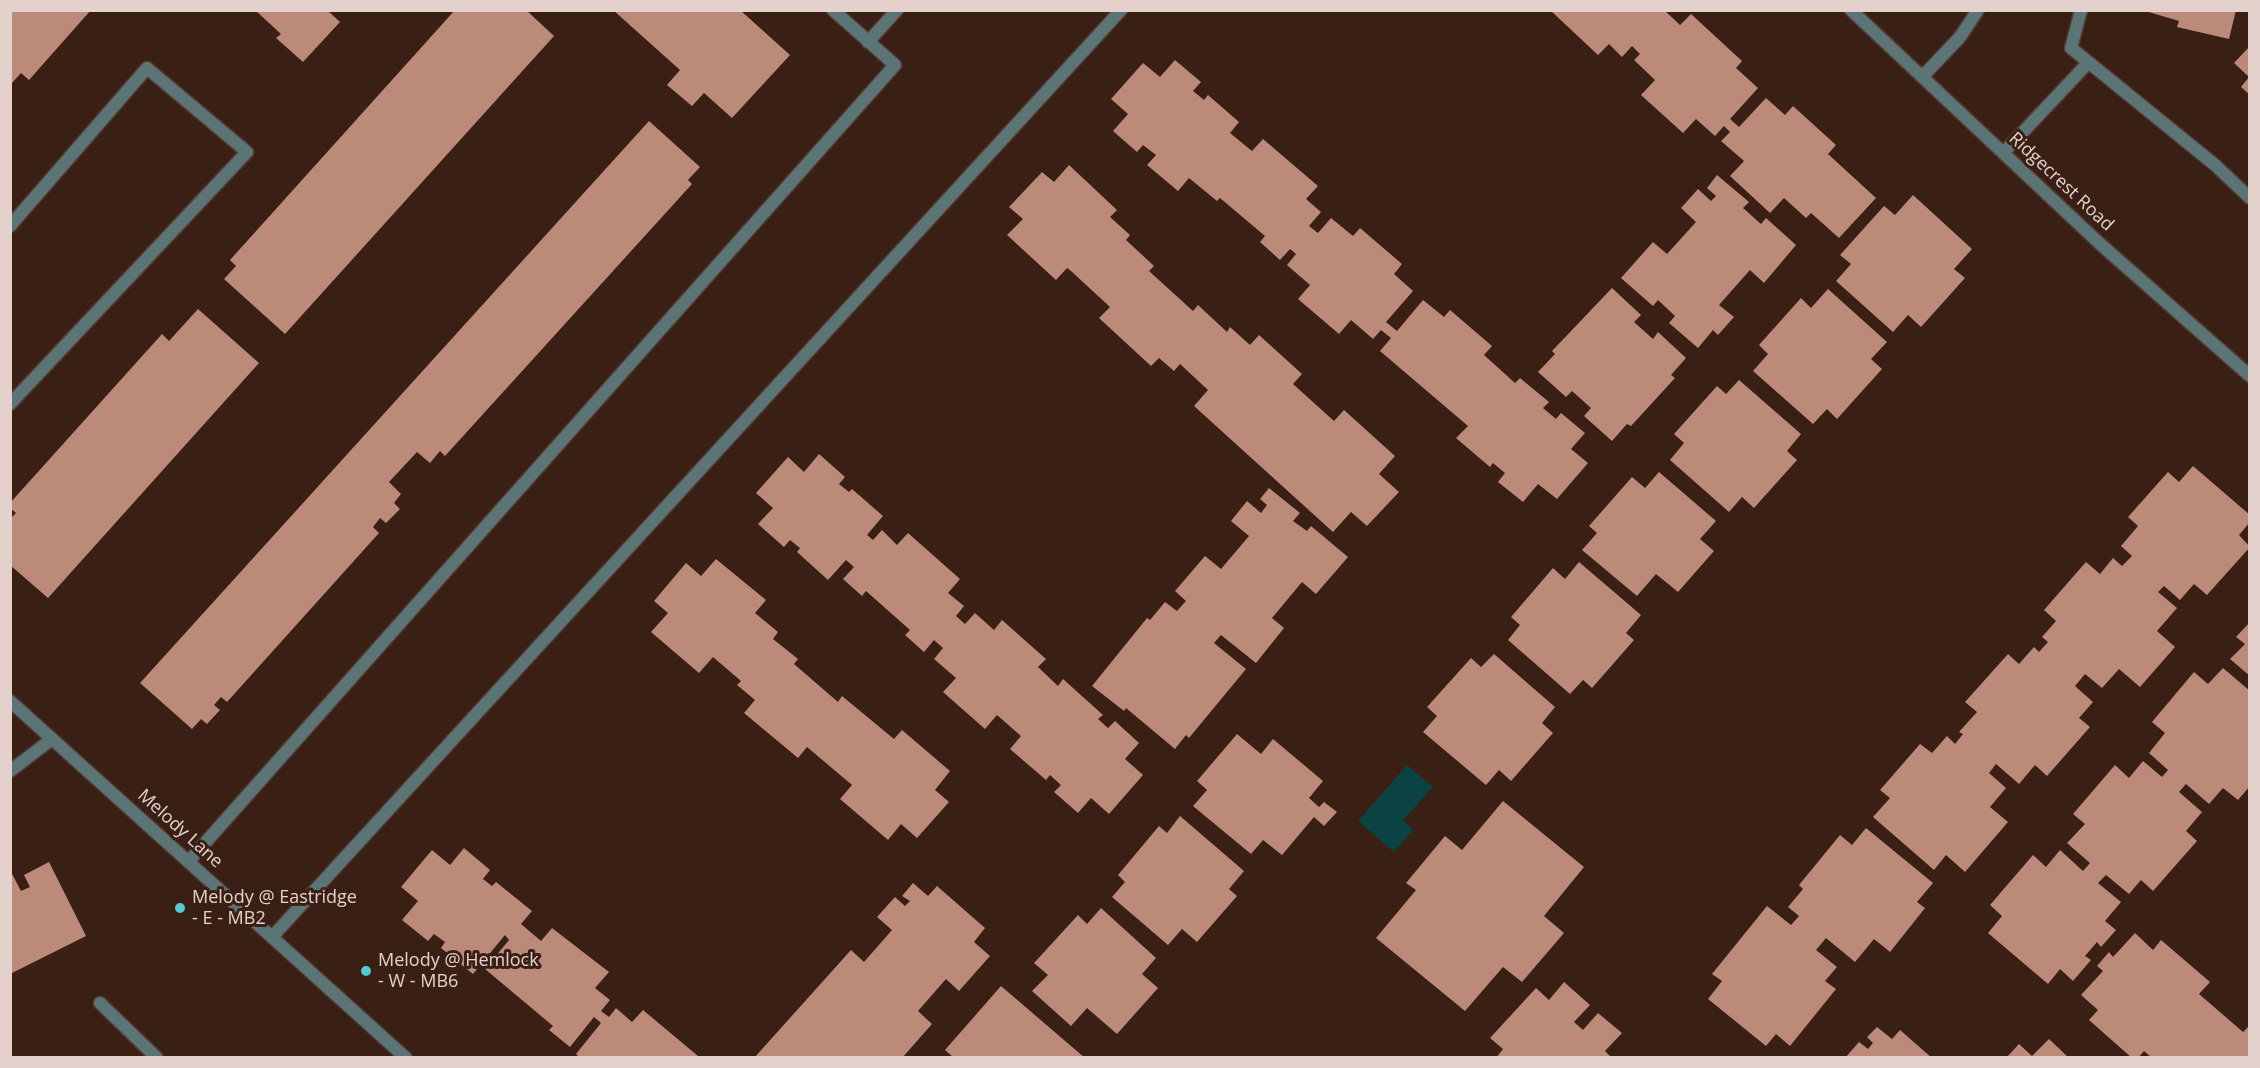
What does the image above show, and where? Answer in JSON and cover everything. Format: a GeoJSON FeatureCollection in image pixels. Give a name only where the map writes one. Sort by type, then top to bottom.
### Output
{"type":"FeatureCollection","features":[{"type":"Feature","properties":{"kind":"street"},"geometry":{"type":"LineString","coordinates":[[189,861],[895,65],[833,10]]}},
{"type":"Feature","properties":{"kind":"street"},"geometry":{"type":"LineString","coordinates":[[868,42],[897,10]]}},
{"type":"Feature","properties":{"kind":"street"},"geometry":{"type":"LineString","coordinates":[[272,937],[1121,10]]}},
{"type":"Feature","properties":{"kind":"street","name":"Ridgecrest Road"},"geometry":{"type":"LineString","coordinates":[[1851,10],[2098,242],[2250,376]]}},
{"type":"Feature","properties":{"kind":"street"},"geometry":{"type":"LineString","coordinates":[[2081,10],[2071,48],[2215,165],[2250,198]]}},
{"type":"Feature","properties":{"kind":"street"},"geometry":{"type":"LineString","coordinates":[[1923,76],[1975,12]]}},
{"type":"Feature","properties":{"kind":"street"},"geometry":{"type":"LineString","coordinates":[[2004,153],[2088,63]]}},
{"type":"Feature","properties":{"kind":"street"},"geometry":{"type":"LineString","coordinates":[[10,226],[147,68],[247,153],[10,404]]}},
{"type":"Feature","properties":{"kind":"street","name":"Melody Lane"},"geometry":{"type":"LineString","coordinates":[[10,701],[406,1058]]}},
{"type":"Feature","properties":{"kind":"street"},"geometry":{"type":"LineString","coordinates":[[10,771],[52,739]]}},
{"type":"Feature","properties":{"kind":"street"},"geometry":{"type":"LineString","coordinates":[[100,1003],[158,1058]]}},
{"type":"Feature","properties":{"kind":"water"},"geometry":{"type":"Polygon","coordinates":[[[1407,765],[1433,787],[1403,820],[1413,830],[1394,852],[1358,821],[1407,765]]]}},
{"type":"Feature","properties":{"kind":"building"},"geometry":{"type":"Polygon","coordinates":[[[10,10],[91,10],[29,80],[21,73],[12,83],[10,10]]]}},
{"type":"Feature","properties":{"kind":"building"},"geometry":{"type":"Polygon","coordinates":[[[255,10],[327,10],[340,22],[303,62],[276,38],[281,34],[255,10]]]}},
{"type":"Feature","properties":{"kind":"building"},"geometry":{"type":"Polygon","coordinates":[[[455,10],[526,10],[554,36],[285,334],[224,279],[236,266],[230,260],[455,10]]]}},
{"type":"Feature","properties":{"kind":"building"},"geometry":{"type":"Polygon","coordinates":[[[613,10],[740,10],[790,55],[732,118],[704,93],[692,106],[667,85],[680,70],[613,10]]]}},
{"type":"Feature","properties":{"kind":"building"},"geometry":{"type":"Polygon","coordinates":[[[1550,10],[1664,10],[1680,25],[1691,14],[1742,61],[1736,68],[1758,88],[1730,119],[1739,127],[1766,98],[1785,115],[1793,106],[1836,145],[1828,154],[1876,198],[1839,238],[1811,213],[1806,218],[1784,198],[1770,213],[1730,176],[1744,161],[1721,141],[1730,132],[1724,126],[1715,136],[1696,119],[1683,133],[1641,95],[1655,80],[1634,60],[1640,54],[1632,46],[1622,57],[1609,44],[1598,55],[1550,10]]]}},
{"type":"Feature","properties":{"kind":"building"},"geometry":{"type":"Polygon","coordinates":[[[2142,10],[2236,10],[2229,39],[2177,27],[2179,21],[2142,10]]]}},
{"type":"Feature","properties":{"kind":"building"},"geometry":{"type":"Polygon","coordinates":[[[2250,46],[2250,95],[2241,87],[2249,77],[2234,63],[2250,46]]]}},
{"type":"Feature","properties":{"kind":"building"},"geometry":{"type":"Polygon","coordinates":[[[1175,60],[1201,82],[1193,91],[1204,100],[1208,95],[1239,122],[1230,133],[1252,151],[1263,139],[1318,186],[1306,199],[1321,212],[1309,226],[1318,233],[1331,218],[1353,236],[1360,228],[1402,264],[1394,274],[1413,291],[1386,322],[1397,331],[1423,300],[1444,317],[1450,310],[1492,346],[1484,355],[1515,383],[1520,378],[1549,402],[1543,408],[1556,419],[1561,413],[1585,433],[1571,449],[1588,463],[1557,499],[1538,484],[1523,502],[1498,482],[1505,473],[1493,463],[1490,467],[1456,438],[1468,426],[1380,351],[1391,338],[1381,330],[1373,339],[1351,320],[1339,334],[1298,299],[1310,285],[1287,265],[1296,254],[1290,249],[1280,260],[1260,242],[1265,236],[1220,198],[1217,201],[1189,178],[1178,191],[1147,165],[1156,155],[1143,145],[1137,152],[1113,131],[1128,114],[1111,99],[1143,63],[1160,77],[1175,60]]]}},
{"type":"Feature","properties":{"kind":"building"},"geometry":{"type":"Polygon","coordinates":[[[649,121],[700,167],[688,180],[692,184],[445,456],[440,451],[430,463],[417,452],[389,482],[401,494],[394,503],[400,509],[386,523],[380,518],[373,527],[379,533],[227,702],[221,697],[214,705],[220,710],[207,724],[201,719],[192,729],[140,683],[649,121]]]}},
{"type":"Feature","properties":{"kind":"building"},"geometry":{"type":"Polygon","coordinates":[[[1069,165],[1117,210],[1110,217],[1130,235],[1126,240],[1154,266],[1149,271],[1193,311],[1198,305],[1227,332],[1230,327],[1250,345],[1259,335],[1302,374],[1293,384],[1334,421],[1344,410],[1395,456],[1379,474],[1399,492],[1367,526],[1351,512],[1333,532],[1194,406],[1208,390],[1180,364],[1174,371],[1159,358],[1151,366],[1099,318],[1110,307],[1071,271],[1067,268],[1056,280],[1007,235],[1023,219],[1009,207],[1042,172],[1054,182],[1069,165]]]}},
{"type":"Feature","properties":{"kind":"building"},"geometry":{"type":"Polygon","coordinates":[[[1717,175],[1749,202],[1743,208],[1761,224],[1766,218],[1796,245],[1764,283],[1750,270],[1719,305],[1734,317],[1718,335],[1713,330],[1698,348],[1669,323],[1675,316],[1658,300],[1653,306],[1621,278],[1653,242],[1667,254],[1696,222],[1681,208],[1698,189],[1711,201],[1716,196],[1707,188],[1717,175]]]}},
{"type":"Feature","properties":{"kind":"building"},"geometry":{"type":"Polygon","coordinates":[[[1913,195],[1972,249],[1954,269],[1965,278],[1921,327],[1908,315],[1893,332],[1836,281],[1851,264],[1840,255],[1884,206],[1895,215],[1913,195]]]}},
{"type":"Feature","properties":{"kind":"building"},"geometry":{"type":"Polygon","coordinates":[[[1612,288],[1641,315],[1634,322],[1653,339],[1658,332],[1686,358],[1671,375],[1675,378],[1631,426],[1627,424],[1612,441],[1584,416],[1591,408],[1572,391],[1566,397],[1538,372],[1555,354],[1552,351],[1612,288]]]}},
{"type":"Feature","properties":{"kind":"building"},"geometry":{"type":"Polygon","coordinates":[[[1828,289],[1887,342],[1871,359],[1882,369],[1837,419],[1827,409],[1813,424],[1753,371],[1768,354],[1759,345],[1801,298],[1811,308],[1828,289]]]}},
{"type":"Feature","properties":{"kind":"building"},"geometry":{"type":"Polygon","coordinates":[[[198,309],[259,363],[48,598],[10,565],[10,519],[16,513],[10,508],[10,503],[162,334],[169,341],[198,309]]]}},
{"type":"Feature","properties":{"kind":"building"},"geometry":{"type":"Polygon","coordinates":[[[1739,380],[1801,434],[1787,451],[1797,460],[1754,508],[1742,497],[1729,512],[1670,460],[1684,443],[1674,434],[1717,386],[1726,394],[1739,380]]]}},
{"type":"Feature","properties":{"kind":"building"},"geometry":{"type":"Polygon","coordinates":[[[819,454],[845,477],[839,484],[849,492],[852,489],[883,516],[867,535],[873,540],[882,530],[897,545],[908,533],[960,579],[948,593],[964,606],[956,616],[965,624],[975,613],[994,630],[1002,620],[1046,659],[1038,667],[1058,686],[1063,679],[1103,715],[1098,719],[1108,728],[1115,721],[1139,743],[1125,759],[1143,775],[1109,814],[1091,798],[1078,813],[1054,792],[1061,785],[1050,775],[1046,780],[1010,749],[1021,736],[997,715],[985,729],[943,692],[956,678],[934,659],[943,648],[934,640],[924,652],[905,635],[910,630],[866,591],[862,596],[843,579],[854,567],[846,560],[828,580],[797,552],[800,548],[790,540],[784,547],[758,524],[773,508],[756,493],[788,457],[804,472],[819,454]]]}},
{"type":"Feature","properties":{"kind":"building"},"geometry":{"type":"Polygon","coordinates":[[[2193,466],[2250,515],[2250,522],[2239,535],[2250,547],[2207,595],[2194,584],[2180,600],[2164,586],[2158,592],[2177,608],[2157,631],[2175,647],[2140,687],[2119,669],[2102,688],[2085,674],[2075,686],[2093,702],[2079,718],[2090,727],[2047,776],[2035,765],[2019,784],[1996,764],[1989,773],[2006,788],[1990,807],[2008,822],[1965,872],[1946,855],[1934,870],[1873,817],[1890,798],[1880,790],[1920,744],[1932,753],[1947,736],[1955,744],[1963,734],[1959,732],[1977,712],[1965,702],[2008,654],[2019,664],[2034,647],[2039,652],[2048,642],[2042,637],[2056,621],[2044,610],[2086,562],[2100,574],[2113,558],[2122,566],[2132,556],[2121,546],[2138,526],[2128,517],[2168,472],[2179,482],[2193,466]]]}},
{"type":"Feature","properties":{"kind":"building"},"geometry":{"type":"Polygon","coordinates":[[[1659,472],[1716,521],[1700,539],[1714,551],[1678,592],[1656,574],[1637,596],[1582,550],[1597,533],[1589,526],[1632,477],[1645,488],[1659,472]]]}},
{"type":"Feature","properties":{"kind":"building"},"geometry":{"type":"Polygon","coordinates":[[[1269,488],[1300,513],[1293,521],[1307,531],[1311,526],[1348,557],[1316,594],[1302,582],[1272,618],[1284,628],[1256,663],[1221,635],[1214,643],[1246,669],[1189,738],[1186,735],[1175,749],[1126,708],[1124,711],[1092,686],[1147,618],[1150,620],[1165,602],[1177,611],[1186,601],[1175,591],[1205,556],[1221,569],[1249,536],[1231,521],[1247,501],[1261,513],[1267,505],[1260,499],[1269,488]]]}},
{"type":"Feature","properties":{"kind":"building"},"geometry":{"type":"Polygon","coordinates":[[[716,559],[766,600],[755,613],[778,632],[773,639],[798,659],[794,664],[838,702],[842,696],[894,739],[902,730],[950,771],[935,790],[949,802],[917,838],[901,824],[888,840],[840,799],[852,785],[807,747],[798,758],[744,713],[755,700],[737,685],[741,681],[713,657],[699,673],[651,632],[668,613],[654,601],[686,563],[701,576],[716,559]]]}},
{"type":"Feature","properties":{"kind":"building"},"geometry":{"type":"Polygon","coordinates":[[[1579,562],[1641,615],[1626,633],[1634,640],[1592,688],[1583,680],[1570,694],[1508,640],[1520,625],[1511,617],[1553,568],[1565,579],[1579,562]]]}},
{"type":"Feature","properties":{"kind":"building"},"geometry":{"type":"Polygon","coordinates":[[[2250,622],[2250,676],[2230,659],[2245,644],[2236,637],[2250,622]]]}},
{"type":"Feature","properties":{"kind":"building"},"geometry":{"type":"Polygon","coordinates":[[[1494,654],[1555,707],[1542,723],[1553,733],[1511,781],[1499,770],[1486,785],[1423,732],[1437,716],[1427,707],[1471,658],[1481,667],[1494,654]]]}},
{"type":"Feature","properties":{"kind":"building"},"geometry":{"type":"Polygon","coordinates":[[[2223,668],[2250,691],[2250,786],[2238,800],[2223,788],[2209,804],[2186,784],[2179,792],[2202,812],[2186,831],[2197,841],[2153,891],[2141,880],[2129,894],[2106,875],[2098,883],[2121,902],[2105,921],[2116,930],[2101,947],[2097,942],[2085,956],[2091,960],[2073,981],[2060,969],[2048,984],[1988,933],[2002,916],[1990,905],[2033,855],[2046,867],[2060,850],[2083,871],[2090,863],[2067,843],[2085,824],[2073,814],[2115,765],[2129,778],[2143,761],[2162,777],[2168,770],[2149,753],[2165,733],[2152,722],[2194,672],[2208,684],[2223,668]]]}},
{"type":"Feature","properties":{"kind":"building"},"geometry":{"type":"Polygon","coordinates":[[[1237,734],[1261,754],[1273,739],[1323,781],[1309,798],[1319,807],[1324,802],[1337,812],[1324,826],[1314,817],[1282,855],[1263,840],[1251,854],[1193,806],[1207,790],[1197,781],[1237,734]]]}},
{"type":"Feature","properties":{"kind":"building"},"geometry":{"type":"Polygon","coordinates":[[[1503,801],[1584,867],[1544,916],[1564,933],[1522,982],[1503,967],[1465,1011],[1376,938],[1416,890],[1406,883],[1445,836],[1462,850],[1503,801]]]}},
{"type":"Feature","properties":{"kind":"building"},"geometry":{"type":"Polygon","coordinates":[[[1180,816],[1244,871],[1229,889],[1237,896],[1197,942],[1182,929],[1168,945],[1112,897],[1125,882],[1118,875],[1159,826],[1167,833],[1180,816]]]}},
{"type":"Feature","properties":{"kind":"building"},"geometry":{"type":"Polygon","coordinates":[[[1866,828],[1933,883],[1917,902],[1925,908],[1890,952],[1874,939],[1855,962],[1826,938],[1816,950],[1837,967],[1825,981],[1836,989],[1790,1046],[1776,1034],[1766,1046],[1708,999],[1722,981],[1712,974],[1767,906],[1791,925],[1799,916],[1788,907],[1803,889],[1799,885],[1840,835],[1852,845],[1866,828]]]}},
{"type":"Feature","properties":{"kind":"building"},"geometry":{"type":"Polygon","coordinates":[[[464,848],[490,870],[483,879],[492,886],[496,882],[532,911],[521,924],[541,941],[552,928],[609,972],[595,988],[610,1000],[601,1011],[609,1017],[616,1008],[632,1022],[643,1010],[698,1056],[697,1058],[580,1058],[576,1054],[601,1023],[594,1017],[570,1047],[549,1030],[553,1026],[485,969],[509,940],[505,935],[473,974],[441,948],[445,942],[434,934],[428,941],[402,920],[418,901],[401,887],[432,850],[450,865],[464,848]]]}},
{"type":"Feature","properties":{"kind":"building"},"geometry":{"type":"Polygon","coordinates":[[[49,862],[86,936],[10,974],[10,870],[21,891],[30,887],[24,875],[49,862]]]}},
{"type":"Feature","properties":{"kind":"building"},"geometry":{"type":"Polygon","coordinates":[[[913,883],[928,896],[937,886],[985,928],[974,942],[990,956],[959,991],[946,979],[918,1011],[932,1024],[902,1058],[754,1058],[851,950],[864,962],[892,930],[877,917],[895,897],[905,906],[910,901],[902,896],[913,883]]]}},
{"type":"Feature","properties":{"kind":"building"},"geometry":{"type":"Polygon","coordinates":[[[1101,908],[1156,958],[1142,974],[1158,988],[1117,1034],[1087,1008],[1071,1026],[1032,991],[1048,975],[1034,963],[1078,915],[1087,924],[1101,908]]]}},
{"type":"Feature","properties":{"kind":"building"},"geometry":{"type":"Polygon","coordinates":[[[2135,933],[2153,950],[2161,940],[2210,982],[2199,994],[2243,1032],[2250,1025],[2250,1058],[2152,1058],[2144,1051],[2138,1058],[2132,1058],[2089,1020],[2098,1010],[2081,995],[2103,971],[2097,966],[2109,952],[2113,957],[2135,933]]]}},
{"type":"Feature","properties":{"kind":"building"},"geometry":{"type":"Polygon","coordinates":[[[1564,982],[1590,1005],[1574,1022],[1583,1030],[1598,1013],[1622,1033],[1605,1051],[1612,1058],[1496,1058],[1503,1049],[1490,1038],[1536,988],[1549,1000],[1564,982]]]}},
{"type":"Feature","properties":{"kind":"building"},"geometry":{"type":"Polygon","coordinates":[[[1001,986],[1085,1058],[954,1058],[945,1050],[1001,986]]]}},
{"type":"Feature","properties":{"kind":"building"},"geometry":{"type":"Polygon","coordinates":[[[1877,1027],[1892,1039],[1900,1030],[1932,1058],[1845,1058],[1859,1042],[1868,1049],[1873,1043],[1867,1037],[1877,1027]]]}},
{"type":"Feature","properties":{"kind":"building"},"geometry":{"type":"Polygon","coordinates":[[[2049,1039],[2069,1058],[2006,1058],[2019,1044],[2032,1056],[2049,1039]]]}},
{"type":"Feature","properties":{"kind":"place","name":"Melody @ Eastridge - E - MB2"},"geometry":{"type":"Point","coordinates":[180,908]}},
{"type":"Feature","properties":{"kind":"place","name":"Melody @ Hemlock - W - MB6"},"geometry":{"type":"Point","coordinates":[366,971]}}]}
